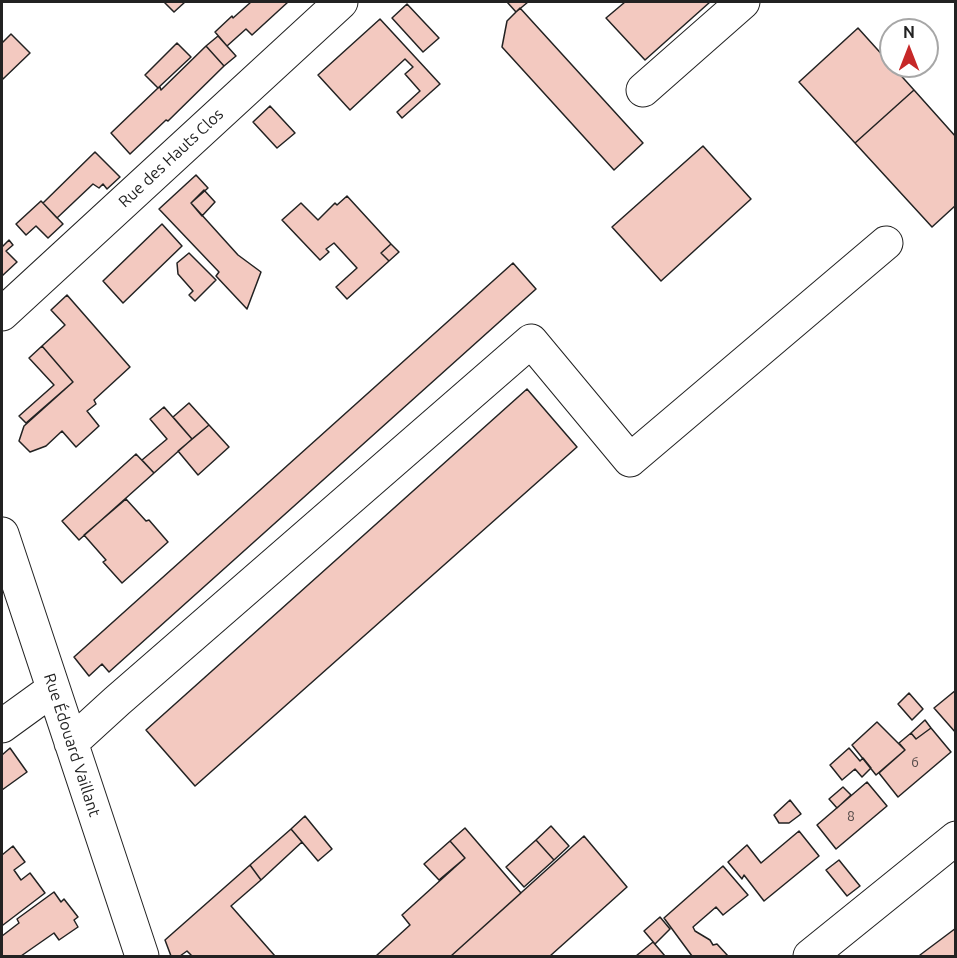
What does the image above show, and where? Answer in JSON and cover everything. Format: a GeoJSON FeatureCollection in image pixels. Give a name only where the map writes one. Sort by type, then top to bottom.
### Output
{"type":"FeatureCollection","features":[{"type":"Feature","properties":{"kind":"street","name":"Rue des Hauts Clos"},"geometry":{"type":"LineString","coordinates":[[2,314],[340,2]]}},
{"type":"Feature","properties":{"kind":"street"},"geometry":{"type":"LineString","coordinates":[[643,90],[743,2]]}},
{"type":"Feature","properties":{"kind":"street"},"geometry":{"type":"LineString","coordinates":[[71,743],[531,341],[630,460],[886,243]]}},
{"type":"Feature","properties":{"kind":"street","name":"Rue Édouard Vaillant"},"geometry":{"type":"LineString","coordinates":[[2,534],[142,957]]}},
{"type":"Feature","properties":{"kind":"street"},"geometry":{"type":"LineString","coordinates":[[2,726],[53,689]]}},
{"type":"Feature","properties":{"kind":"street"},"geometry":{"type":"LineString","coordinates":[[810,957],[956,838]]}},
{"type":"Feature","properties":{"kind":"building"},"geometry":{"type":"Polygon","coordinates":[[[164,2],[185,2],[174,12],[164,2]]]}},
{"type":"Feature","properties":{"kind":"building"},"geometry":{"type":"Polygon","coordinates":[[[251,2],[288,2],[252,35],[246,29],[227,46],[215,32],[251,2]]]}},
{"type":"Feature","properties":{"kind":"building"},"geometry":{"type":"Polygon","coordinates":[[[507,2],[528,2],[516,12],[507,2]]]}},
{"type":"Feature","properties":{"kind":"building"},"geometry":{"type":"Polygon","coordinates":[[[625,2],[710,2],[645,60],[606,18],[625,2]]]}},
{"type":"Feature","properties":{"kind":"building"},"geometry":{"type":"Polygon","coordinates":[[[407,4],[439,38],[423,52],[392,18],[407,4]]]}},
{"type":"Feature","properties":{"kind":"building"},"geometry":{"type":"Polygon","coordinates":[[[520,8],[643,143],[614,170],[502,47],[507,21],[520,8]]]}},
{"type":"Feature","properties":{"kind":"building"},"geometry":{"type":"Polygon","coordinates":[[[380,19],[440,84],[402,118],[397,112],[420,91],[405,74],[413,67],[405,59],[350,110],[318,75],[380,19]]]}},
{"type":"Feature","properties":{"kind":"building"},"geometry":{"type":"Polygon","coordinates":[[[858,28],[879,51],[879,78],[903,78],[914,90],[855,143],[799,82],[858,28]]]}},
{"type":"Feature","properties":{"kind":"building"},"geometry":{"type":"Polygon","coordinates":[[[11,34],[30,53],[3,79],[2,43],[11,34]]]}},
{"type":"Feature","properties":{"kind":"building"},"geometry":{"type":"Polygon","coordinates":[[[218,36],[236,56],[224,66],[206,46],[218,36]]]}},
{"type":"Feature","properties":{"kind":"building"},"geometry":{"type":"Polygon","coordinates":[[[177,43],[191,57],[158,88],[145,75],[177,43]]]}},
{"type":"Feature","properties":{"kind":"building"},"geometry":{"type":"Polygon","coordinates":[[[206,46],[224,66],[168,121],[166,120],[130,154],[111,133],[158,88],[160,87],[161,90],[206,46]]]}},
{"type":"Feature","properties":{"kind":"building"},"geometry":{"type":"Polygon","coordinates":[[[914,90],[956,137],[956,205],[932,227],[855,143],[914,90]]]}},
{"type":"Feature","properties":{"kind":"building"},"geometry":{"type":"Polygon","coordinates":[[[270,106],[295,133],[277,148],[253,122],[270,106]]]}},
{"type":"Feature","properties":{"kind":"building"},"geometry":{"type":"Polygon","coordinates":[[[703,146],[751,199],[661,281],[612,227],[703,146]]]}},
{"type":"Feature","properties":{"kind":"building"},"geometry":{"type":"Polygon","coordinates":[[[95,152],[120,177],[107,189],[103,184],[99,188],[93,184],[57,218],[43,203],[95,152]]]}},
{"type":"Feature","properties":{"kind":"building"},"geometry":{"type":"Polygon","coordinates":[[[196,175],[208,188],[191,203],[238,255],[261,272],[247,309],[216,276],[219,272],[159,209],[196,175]]]}},
{"type":"Feature","properties":{"kind":"building"},"geometry":{"type":"Polygon","coordinates":[[[204,190],[215,202],[202,216],[191,203],[204,190]]]}},
{"type":"Feature","properties":{"kind":"building"},"geometry":{"type":"Polygon","coordinates":[[[347,196],[391,244],[381,253],[389,261],[347,299],[336,287],[357,268],[334,243],[326,249],[329,252],[320,260],[282,220],[301,203],[318,220],[335,203],[337,205],[347,196]]]}},
{"type":"Feature","properties":{"kind":"building"},"geometry":{"type":"Polygon","coordinates":[[[41,201],[63,224],[48,238],[36,226],[26,235],[16,224],[41,201]]]}},
{"type":"Feature","properties":{"kind":"building"},"geometry":{"type":"Polygon","coordinates":[[[162,224],[182,246],[123,303],[103,281],[162,224]]]}},
{"type":"Feature","properties":{"kind":"building"},"geometry":{"type":"Polygon","coordinates":[[[9,240],[13,245],[6,251],[17,262],[2,276],[2,247],[9,240]]]}},
{"type":"Feature","properties":{"kind":"building"},"geometry":{"type":"Polygon","coordinates":[[[391,244],[399,252],[389,261],[381,253],[391,244]]]}},
{"type":"Feature","properties":{"kind":"building"},"geometry":{"type":"Polygon","coordinates":[[[189,253],[216,280],[195,301],[189,295],[193,291],[178,274],[177,263],[189,253]]]}},
{"type":"Feature","properties":{"kind":"building"},"geometry":{"type":"Polygon","coordinates":[[[513,263],[536,289],[109,672],[102,664],[89,676],[74,657],[513,263]]]}},
{"type":"Feature","properties":{"kind":"building"},"geometry":{"type":"Polygon","coordinates":[[[67,295],[130,367],[94,400],[96,404],[87,411],[99,426],[76,447],[62,431],[46,446],[30,452],[19,441],[24,426],[73,382],[42,346],[65,325],[51,310],[67,295]]]}},
{"type":"Feature","properties":{"kind":"building"},"geometry":{"type":"Polygon","coordinates":[[[42,346],[73,382],[26,423],[19,416],[54,385],[29,358],[42,346]]]}},
{"type":"Feature","properties":{"kind":"building"},"geometry":{"type":"Polygon","coordinates":[[[527,389],[577,447],[195,786],[146,730],[527,389]]]}},
{"type":"Feature","properties":{"kind":"building"},"geometry":{"type":"Polygon","coordinates":[[[189,403],[209,425],[192,439],[173,417],[189,403]]]}},
{"type":"Feature","properties":{"kind":"building"},"geometry":{"type":"Polygon","coordinates":[[[164,407],[192,439],[154,473],[142,460],[167,439],[150,419],[164,407]]]}},
{"type":"Feature","properties":{"kind":"building"},"geometry":{"type":"Polygon","coordinates":[[[209,425],[229,447],[198,475],[178,451],[209,425]]]}},
{"type":"Feature","properties":{"kind":"building"},"geometry":{"type":"Polygon","coordinates":[[[136,454],[154,473],[79,540],[62,521],[136,454]]]}},
{"type":"Feature","properties":{"kind":"building"},"geometry":{"type":"Polygon","coordinates":[[[126,499],[168,542],[122,583],[103,562],[106,560],[84,535],[126,499]]]}},
{"type":"Feature","properties":{"kind":"building"},"geometry":{"type":"Polygon","coordinates":[[[956,690],[956,733],[934,708],[956,690]]]}},
{"type":"Feature","properties":{"kind":"building"},"geometry":{"type":"Polygon","coordinates":[[[909,693],[923,709],[912,720],[898,704],[909,693]]]}},
{"type":"Feature","properties":{"kind":"building"},"geometry":{"type":"Polygon","coordinates":[[[925,720],[931,728],[916,739],[911,733],[925,720]]]}},
{"type":"Feature","properties":{"kind":"building"},"geometry":{"type":"Polygon","coordinates":[[[877,722],[905,750],[876,775],[852,745],[877,722]]]}},
{"type":"Feature","properties":{"kind":"building"},"geometry":{"type":"Polygon","coordinates":[[[931,728],[951,752],[898,797],[879,773],[905,750],[899,743],[911,733],[916,739],[931,728]]]}},
{"type":"Feature","properties":{"kind":"building"},"geometry":{"type":"Polygon","coordinates":[[[10,748],[27,772],[2,790],[2,755],[10,748]]]}},
{"type":"Feature","properties":{"kind":"building"},"geometry":{"type":"Polygon","coordinates":[[[849,748],[860,761],[863,758],[871,768],[862,777],[855,769],[842,780],[830,765],[849,748]]]}},
{"type":"Feature","properties":{"kind":"building"},"geometry":{"type":"Polygon","coordinates":[[[867,782],[887,806],[836,849],[817,825],[867,782]]]}},
{"type":"Feature","properties":{"kind":"building"},"geometry":{"type":"Polygon","coordinates":[[[843,787],[851,795],[837,808],[829,799],[843,787]]]}},
{"type":"Feature","properties":{"kind":"building"},"geometry":{"type":"Polygon","coordinates":[[[790,800],[801,814],[789,823],[779,823],[774,815],[790,800]]]}},
{"type":"Feature","properties":{"kind":"building"},"geometry":{"type":"Polygon","coordinates":[[[305,816],[332,849],[318,861],[291,829],[305,816]]]}},
{"type":"Feature","properties":{"kind":"building"},"geometry":{"type":"Polygon","coordinates":[[[551,826],[569,846],[554,860],[536,840],[551,826]]]}},
{"type":"Feature","properties":{"kind":"building"},"geometry":{"type":"Polygon","coordinates":[[[465,828],[521,893],[451,956],[376,956],[410,925],[402,915],[465,858],[450,841],[465,828]]]}},
{"type":"Feature","properties":{"kind":"building"},"geometry":{"type":"Polygon","coordinates":[[[291,829],[302,842],[261,880],[250,865],[291,829]]]}},
{"type":"Feature","properties":{"kind":"building"},"geometry":{"type":"Polygon","coordinates":[[[799,831],[819,856],[764,901],[744,875],[742,879],[728,862],[747,845],[761,863],[799,831]]]}},
{"type":"Feature","properties":{"kind":"building"},"geometry":{"type":"Polygon","coordinates":[[[584,836],[627,887],[550,956],[451,956],[584,836]]]}},
{"type":"Feature","properties":{"kind":"building"},"geometry":{"type":"Polygon","coordinates":[[[536,840],[554,860],[524,887],[506,867],[536,840]]]}},
{"type":"Feature","properties":{"kind":"building"},"geometry":{"type":"Polygon","coordinates":[[[450,841],[465,858],[439,880],[424,864],[450,841]]]}},
{"type":"Feature","properties":{"kind":"building"},"geometry":{"type":"Polygon","coordinates":[[[13,846],[25,862],[14,870],[21,880],[30,873],[45,893],[3,925],[2,855],[13,846]]]}},
{"type":"Feature","properties":{"kind":"building"},"geometry":{"type":"Polygon","coordinates":[[[839,860],[860,886],[847,896],[826,870],[839,860]]]}},
{"type":"Feature","properties":{"kind":"building"},"geometry":{"type":"Polygon","coordinates":[[[250,865],[261,880],[231,906],[275,956],[192,956],[187,951],[180,956],[171,956],[165,940],[250,865]]]}},
{"type":"Feature","properties":{"kind":"building"},"geometry":{"type":"Polygon","coordinates":[[[723,866],[748,895],[723,915],[716,907],[693,927],[713,945],[717,944],[728,956],[692,956],[664,918],[723,866]]]}},
{"type":"Feature","properties":{"kind":"building"},"geometry":{"type":"Polygon","coordinates":[[[54,892],[61,902],[64,899],[78,917],[74,920],[78,927],[59,940],[54,933],[21,956],[2,956],[2,936],[19,923],[17,919],[54,892]]]}},
{"type":"Feature","properties":{"kind":"building"},"geometry":{"type":"Polygon","coordinates":[[[660,917],[670,929],[655,944],[644,931],[660,917]]]}},
{"type":"Feature","properties":{"kind":"building"},"geometry":{"type":"Polygon","coordinates":[[[956,928],[956,956],[920,955],[956,928]]]}},
{"type":"Feature","properties":{"kind":"building"},"geometry":{"type":"Polygon","coordinates":[[[653,942],[665,956],[636,956],[653,942]]]}}]}
